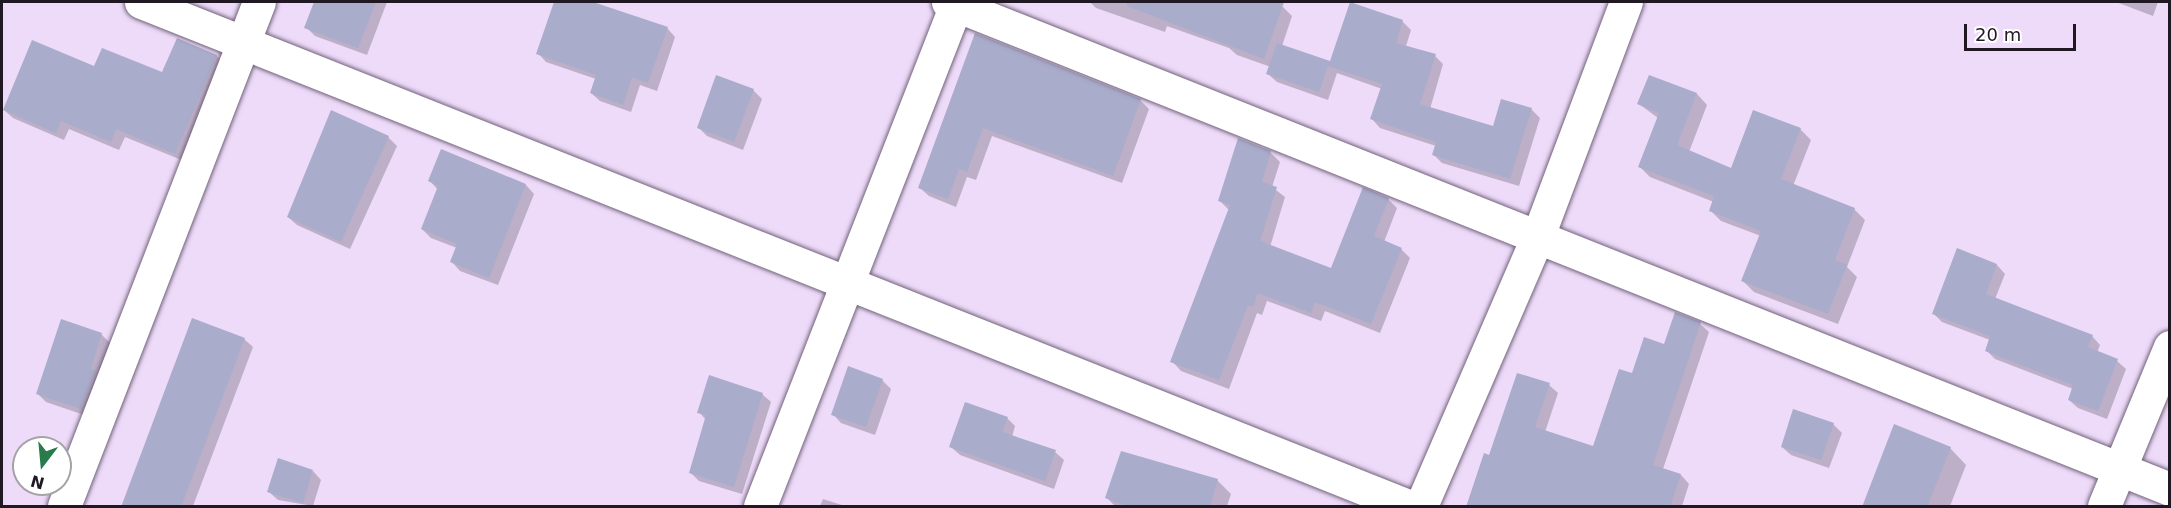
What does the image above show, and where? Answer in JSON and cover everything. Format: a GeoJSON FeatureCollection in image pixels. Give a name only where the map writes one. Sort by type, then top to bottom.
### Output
{"type":"FeatureCollection","features":[{"type":"Feature","properties":{"kind":"street"},"geometry":{"type":"LineString","coordinates":[[141,2],[1408,507]]}},
{"type":"Feature","properties":{"kind":"street"},"geometry":{"type":"LineString","coordinates":[[64,507],[241,43],[259,2]]}},
{"type":"Feature","properties":{"kind":"street"},"geometry":{"type":"LineString","coordinates":[[1421,507],[1538,236],[1626,2]]}},
{"type":"Feature","properties":{"kind":"street"},"geometry":{"type":"LineString","coordinates":[[760,507],[954,3],[2169,489]]}},
{"type":"Feature","properties":{"kind":"street"},"geometry":{"type":"LineString","coordinates":[[2104,507],[2169,347]]}},
{"type":"Feature","properties":{"kind":"building"},"geometry":{"type":"Polygon","coordinates":[[[314,2],[376,2],[358,48],[304,28],[314,2]]]}},
{"type":"Feature","properties":{"kind":"building"},"geometry":{"type":"Polygon","coordinates":[[[554,2],[593,2],[668,27],[648,83],[632,77],[623,105],[590,93],[596,75],[536,54],[554,2]]]}},
{"type":"Feature","properties":{"kind":"building"},"geometry":{"type":"Polygon","coordinates":[[[1127,2],[1284,2],[1264,59],[1127,6],[1127,2]]]}},
{"type":"Feature","properties":{"kind":"building"},"geometry":{"type":"Polygon","coordinates":[[[1350,2],[1403,20],[1396,43],[1436,54],[1420,104],[1493,126],[1501,99],[1532,108],[1510,179],[1432,155],[1436,142],[1370,119],[1382,84],[1328,66],[1319,92],[1266,74],[1277,43],[1330,61],[1350,2]]]}},
{"type":"Feature","properties":{"kind":"building"},"geometry":{"type":"Polygon","coordinates":[[[975,33],[1141,99],[1113,176],[983,128],[967,172],[959,169],[948,199],[918,188],[975,33]]]}},
{"type":"Feature","properties":{"kind":"building"},"geometry":{"type":"Polygon","coordinates":[[[177,38],[217,55],[175,154],[116,129],[111,142],[61,121],[56,133],[3,110],[32,40],[94,66],[102,48],[162,72],[177,38]]]}},
{"type":"Feature","properties":{"kind":"building"},"geometry":{"type":"Polygon","coordinates":[[[716,75],[754,89],[734,142],[697,128],[716,75]]]}},
{"type":"Feature","properties":{"kind":"building"},"geometry":{"type":"Polygon","coordinates":[[[1649,75],[1697,93],[1677,145],[1731,168],[1753,110],[1801,128],[1781,179],[1855,208],[1835,260],[1847,265],[1828,314],[1741,281],[1761,231],[1709,211],[1714,196],[1638,167],[1659,113],[1637,104],[1649,75]]]}},
{"type":"Feature","properties":{"kind":"building"},"geometry":{"type":"Polygon","coordinates":[[[331,110],[389,136],[341,242],[287,217],[331,110]]]}},
{"type":"Feature","properties":{"kind":"building"},"geometry":{"type":"Polygon","coordinates":[[[1238,138],[1271,151],[1262,182],[1277,187],[1260,241],[1331,268],[1363,187],[1389,198],[1374,236],[1402,248],[1371,324],[1315,302],[1311,313],[1258,293],[1253,307],[1248,305],[1219,380],[1170,362],[1230,205],[1218,201],[1238,138]]]}},
{"type":"Feature","properties":{"kind":"building"},"geometry":{"type":"Polygon","coordinates":[[[441,149],[526,184],[489,278],[450,262],[457,244],[421,229],[438,186],[428,181],[441,149]]]}},
{"type":"Feature","properties":{"kind":"building"},"geometry":{"type":"Polygon","coordinates":[[[1957,248],[1997,264],[1986,294],[2093,335],[2088,347],[2118,359],[2098,411],[2068,400],[2073,385],[1985,351],[1990,336],[1932,314],[1957,248]]]}},
{"type":"Feature","properties":{"kind":"building"},"geometry":{"type":"Polygon","coordinates":[[[1675,312],[1701,322],[1653,465],[1681,474],[1670,507],[1466,507],[1484,453],[1489,455],[1517,373],[1550,383],[1535,427],[1593,446],[1619,369],[1632,373],[1644,337],[1664,344],[1675,312]]]}},
{"type":"Feature","properties":{"kind":"building"},"geometry":{"type":"Polygon","coordinates":[[[192,318],[245,338],[181,507],[121,507],[192,318]]]}},
{"type":"Feature","properties":{"kind":"building"},"geometry":{"type":"Polygon","coordinates":[[[61,319],[102,333],[91,369],[96,371],[81,409],[36,394],[61,319]]]}},
{"type":"Feature","properties":{"kind":"building"},"geometry":{"type":"Polygon","coordinates":[[[848,366],[883,379],[866,427],[831,415],[848,366]]]}},
{"type":"Feature","properties":{"kind":"building"},"geometry":{"type":"Polygon","coordinates":[[[709,375],[763,393],[734,487],[689,473],[706,415],[697,413],[709,375]]]}},
{"type":"Feature","properties":{"kind":"building"},"geometry":{"type":"Polygon","coordinates":[[[965,402],[1008,417],[1002,432],[1056,450],[1045,481],[949,447],[965,402]]]}},
{"type":"Feature","properties":{"kind":"building"},"geometry":{"type":"Polygon","coordinates":[[[1793,409],[1834,423],[1821,460],[1781,447],[1793,409]]]}},
{"type":"Feature","properties":{"kind":"building"},"geometry":{"type":"Polygon","coordinates":[[[1894,424],[1951,447],[1927,507],[1862,507],[1894,424]]]}},
{"type":"Feature","properties":{"kind":"building"},"geometry":{"type":"Polygon","coordinates":[[[1121,451],[1218,479],[1210,507],[1129,507],[1105,498],[1121,451]]]}},
{"type":"Feature","properties":{"kind":"building"},"geometry":{"type":"Polygon","coordinates":[[[278,458],[313,470],[303,503],[267,492],[278,458]]]}}]}
